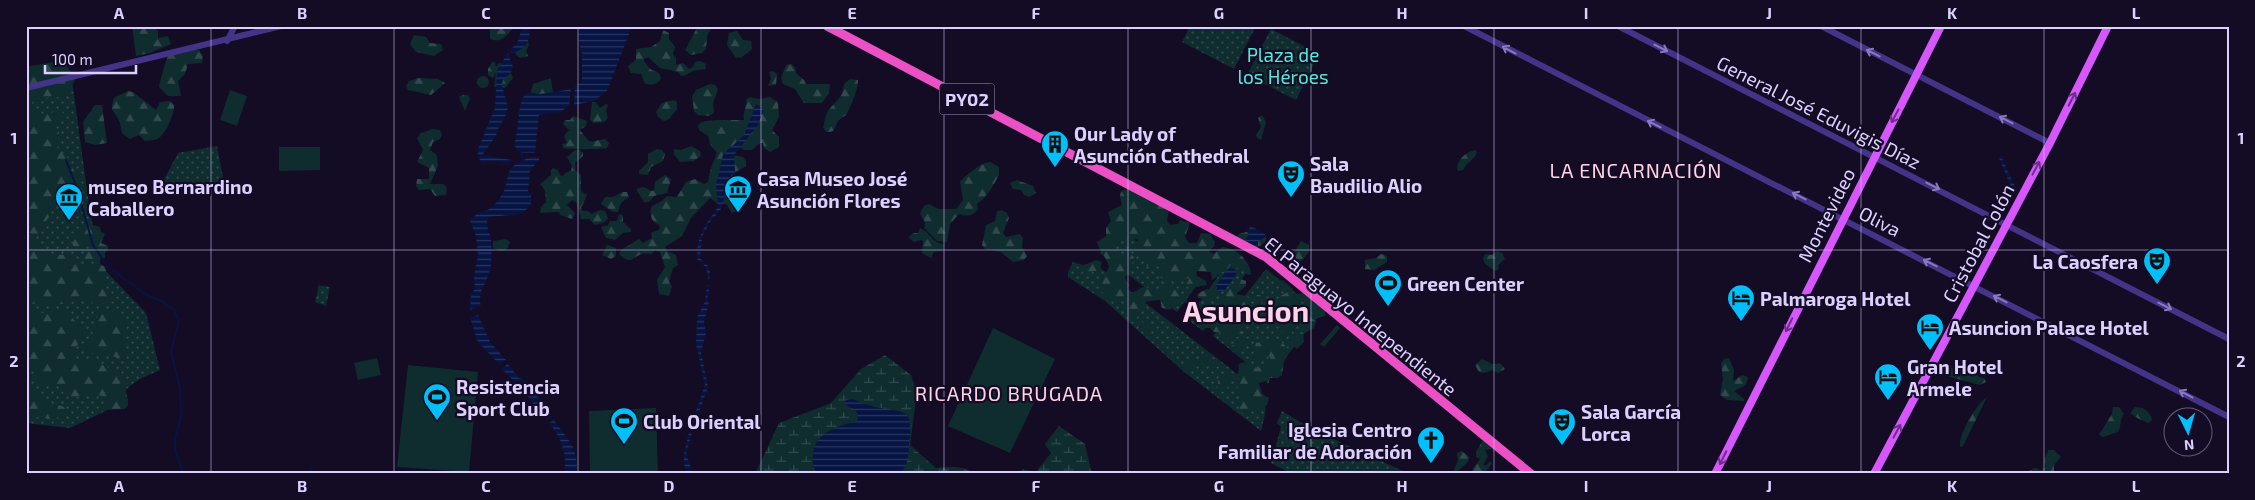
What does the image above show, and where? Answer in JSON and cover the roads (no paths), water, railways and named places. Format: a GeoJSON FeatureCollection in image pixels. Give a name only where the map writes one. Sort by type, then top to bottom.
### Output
{"type":"FeatureCollection","features":[{"type":"Feature","properties":{"kind":"highway","name":"El Paraguayo Independiente"},"geometry":{"type":"LineString","coordinates":[[827,26],[1266,257],[1531,474]]}},
{"type":"Feature","properties":{"kind":"main road","name":"Montevideo"},"geometry":{"type":"LineString","coordinates":[[1715,474],[1941,26]]}},
{"type":"Feature","properties":{"kind":"main road","name":"Cristobal Colón"},"geometry":{"type":"LineString","coordinates":[[1874,474],[2050,142],[2108,26]]}},
{"type":"Feature","properties":{"kind":"street"},"geometry":{"type":"LineString","coordinates":[[227,41],[235,26]]}},
{"type":"Feature","properties":{"kind":"street"},"geometry":{"type":"LineString","coordinates":[[26,88],[227,41],[281,26]]}},
{"type":"Feature","properties":{"kind":"street","name":"Oliva"},"geometry":{"type":"LineString","coordinates":[[1464,26],[2229,417]]}},
{"type":"Feature","properties":{"kind":"street","name":"General José Eduvigis Díaz"},"geometry":{"type":"LineString","coordinates":[[1618,26],[2229,339]]}},
{"type":"Feature","properties":{"kind":"street"},"geometry":{"type":"LineString","coordinates":[[1821,26],[2050,142]]}},
{"type":"Feature","properties":{"kind":"waterway"},"geometry":{"type":"LineString","coordinates":[[521,151],[523,161]]}},
{"type":"Feature","properties":{"kind":"waterway"},"geometry":{"type":"LineString","coordinates":[[66,160],[75,183],[93,245],[107,266],[145,294],[165,303],[174,310],[179,321],[171,351],[180,389],[181,417],[175,438],[175,449],[183,474]]}},
{"type":"Feature","properties":{"kind":"waterway"},"geometry":{"type":"LineString","coordinates":[[309,474],[311,468]]}},
{"type":"Feature","properties":{"kind":"place","name":"Our Lady of Asunción Cathedral"},"geometry":{"type":"Point","coordinates":[1055,168]}},
{"type":"Feature","properties":{"kind":"place","name":"Sala Baudilio Alio"},"geometry":{"type":"Point","coordinates":[1291,198]}},
{"type":"Feature","properties":{"kind":"place","name":"Casa Museo José Asunción Flores"},"geometry":{"type":"Point","coordinates":[738,213]}},
{"type":"Feature","properties":{"kind":"place","name":"museo Bernardino Caballero"},"geometry":{"type":"Point","coordinates":[69,221]}},
{"type":"Feature","properties":{"kind":"place","name":"La Caosfera"},"geometry":{"type":"Point","coordinates":[2157,285]}},
{"type":"Feature","properties":{"kind":"place","name":"Green Center"},"geometry":{"type":"Point","coordinates":[1388,307]}},
{"type":"Feature","properties":{"kind":"place","name":"Palmaroga Hotel"},"geometry":{"type":"Point","coordinates":[1741,322]}},
{"type":"Feature","properties":{"kind":"place","name":"Asuncion Palace Hotel"},"geometry":{"type":"Point","coordinates":[1930,351]}},
{"type":"Feature","properties":{"kind":"place","name":"Gran Hotel Armele"},"geometry":{"type":"Point","coordinates":[1888,401]}},
{"type":"Feature","properties":{"kind":"place","name":"Resistencia Sport Club"},"geometry":{"type":"Point","coordinates":[437,421]}},
{"type":"Feature","properties":{"kind":"place","name":"Club Oriental"},"geometry":{"type":"Point","coordinates":[624,445]}},
{"type":"Feature","properties":{"kind":"place","name":"Sala García Lorca"},"geometry":{"type":"Point","coordinates":[1562,446]}},
{"type":"Feature","properties":{"kind":"place","name":"Iglesia Centro Familiar de Adoración"},"geometry":{"type":"Point","coordinates":[1431,464]}},
{"type":"Feature","properties":{"kind":"district","name":"LA ENCARNACIÓN"},"geometry":{"type":"Point","coordinates":[1636,170]}},
{"type":"Feature","properties":{"kind":"district","name":"Asuncion"},"geometry":{"type":"Point","coordinates":[1246,310]}},
{"type":"Feature","properties":{"kind":"district","name":"RICARDO BRUGADA"},"geometry":{"type":"Point","coordinates":[1009,393]}},
{"type":"Feature","properties":{"kind":"park label","name":"Plaza de los Héroes"},"geometry":{"type":"Point","coordinates":[1283,65]}}]}
